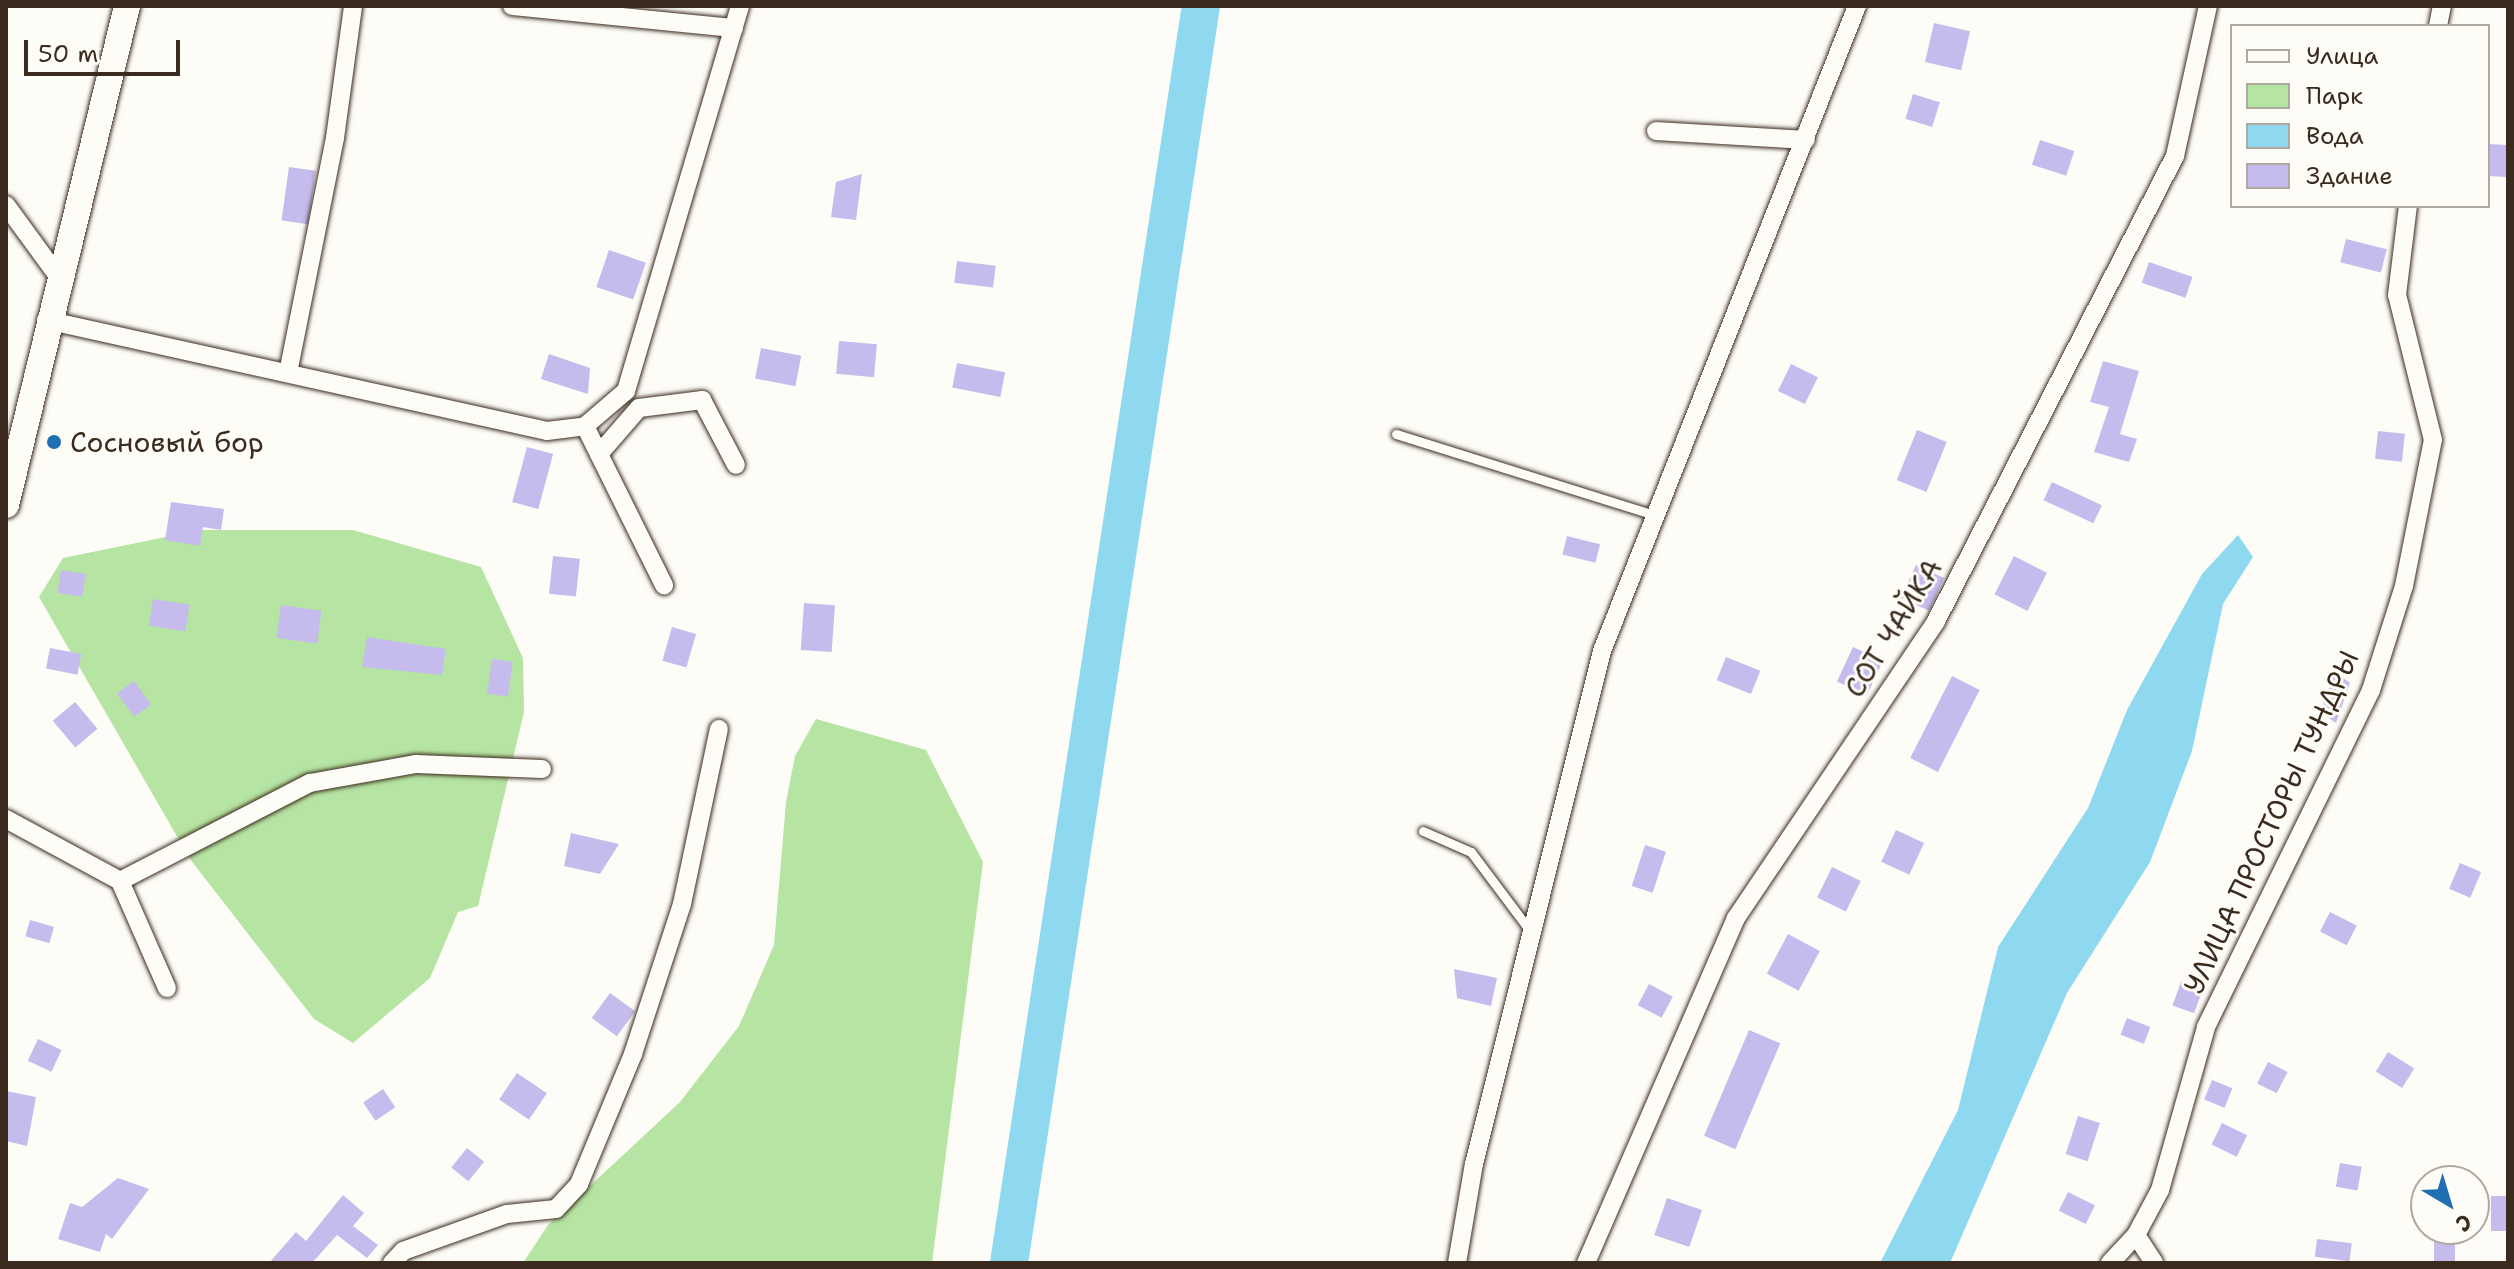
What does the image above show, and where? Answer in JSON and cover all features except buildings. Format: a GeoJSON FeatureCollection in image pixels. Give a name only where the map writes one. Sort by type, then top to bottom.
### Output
{"type":"FeatureCollection","features":[{"type":"Feature","properties":{"kind":"main road"},"geometry":{"type":"LineString","coordinates":[[6,505],[46,320],[127,6]]}},
{"type":"Feature","properties":{"kind":"street"},"geometry":{"type":"LineString","coordinates":[[288,373],[335,138],[353,6]]}},
{"type":"Feature","properties":{"kind":"street"},"geometry":{"type":"LineString","coordinates":[[512,6],[734,28]]}},
{"type":"Feature","properties":{"kind":"street"},"geometry":{"type":"LineString","coordinates":[[46,320],[547,431],[585,426],[626,391],[740,6]]}},
{"type":"Feature","properties":{"kind":"street"},"geometry":{"type":"LineString","coordinates":[[1457,1263],[1532,933],[1602,651],[1652,514],[1806,140],[1857,6]]}},
{"type":"Feature","properties":{"kind":"street","name":"СОТ ЧАЙКА"},"geometry":{"type":"LineString","coordinates":[[1586,1263],[1736,918],[1936,621],[2175,156],[2208,6]]}},
{"type":"Feature","properties":{"kind":"street"},"geometry":{"type":"LineString","coordinates":[[1656,131],[1806,140]]}},
{"type":"Feature","properties":{"kind":"street"},"geometry":{"type":"LineString","coordinates":[[6,205],[57,275]]}},
{"type":"Feature","properties":{"kind":"street","name":"УЛИЦА ПРОСТОРЫ ТУНДРЫ"},"geometry":{"type":"LineString","coordinates":[[2136,1235],[2160,1190],[2206,1027],[2371,690],[2404,586],[2433,440],[2397,295],[2408,208]]}},
{"type":"Feature","properties":{"kind":"street"},"geometry":{"type":"LineString","coordinates":[[599,454],[639,408],[702,400],[736,465]]}},
{"type":"Feature","properties":{"kind":"street"},"geometry":{"type":"LineString","coordinates":[[585,426],[664,585]]}},
{"type":"Feature","properties":{"kind":"street"},"geometry":{"type":"LineString","coordinates":[[392,1263],[403,1251],[507,1214],[556,1209],[579,1184],[633,1054],[682,904],[719,729]]}},
{"type":"Feature","properties":{"kind":"street"},"geometry":{"type":"LineString","coordinates":[[120,881],[310,783],[416,764],[542,769]]}},
{"type":"Feature","properties":{"kind":"street"},"geometry":{"type":"LineString","coordinates":[[6,819],[120,881],[167,988]]}},
{"type":"Feature","properties":{"kind":"street"},"geometry":{"type":"LineString","coordinates":[[2110,1263],[2136,1235],[2154,1263]]}},
{"type":"Feature","properties":{"kind":"lane"},"geometry":{"type":"LineString","coordinates":[[1396,434],[1652,514]]}},
{"type":"Feature","properties":{"kind":"lane"},"geometry":{"type":"LineString","coordinates":[[1423,831],[1471,852],[1532,933]]}},
{"type":"Feature","properties":{"kind":"green space"},"geometry":{"type":"Polygon","coordinates":[[[200,530],[353,530],[481,567],[523,658],[524,712],[478,906],[458,912],[430,978],[353,1043],[314,1019],[190,859],[39,597],[63,558],[200,530]]]}},
{"type":"Feature","properties":{"kind":"green space"},"geometry":{"type":"Polygon","coordinates":[[[816,719],[926,750],[983,862],[932,1263],[523,1263],[548,1225],[680,1102],[739,1026],[774,945],[786,802],[795,756],[816,719]]]}},
{"type":"Feature","properties":{"kind":"water"},"geometry":{"type":"Polygon","coordinates":[[[2238,535],[2253,557],[2223,604],[2192,751],[2150,862],[2067,993],[1950,1263],[1880,1263],[1958,1110],[1998,947],[2088,808],[2127,710],[2202,574],[2238,535]]]}},
{"type":"Feature","properties":{"kind":"waterway"},"geometry":{"type":"LineString","coordinates":[[1009,1263],[1201,6]]}},
{"type":"Feature","properties":{"kind":"place","name":"Сосновый бор"},"geometry":{"type":"Point","coordinates":[54,442]}}]}
